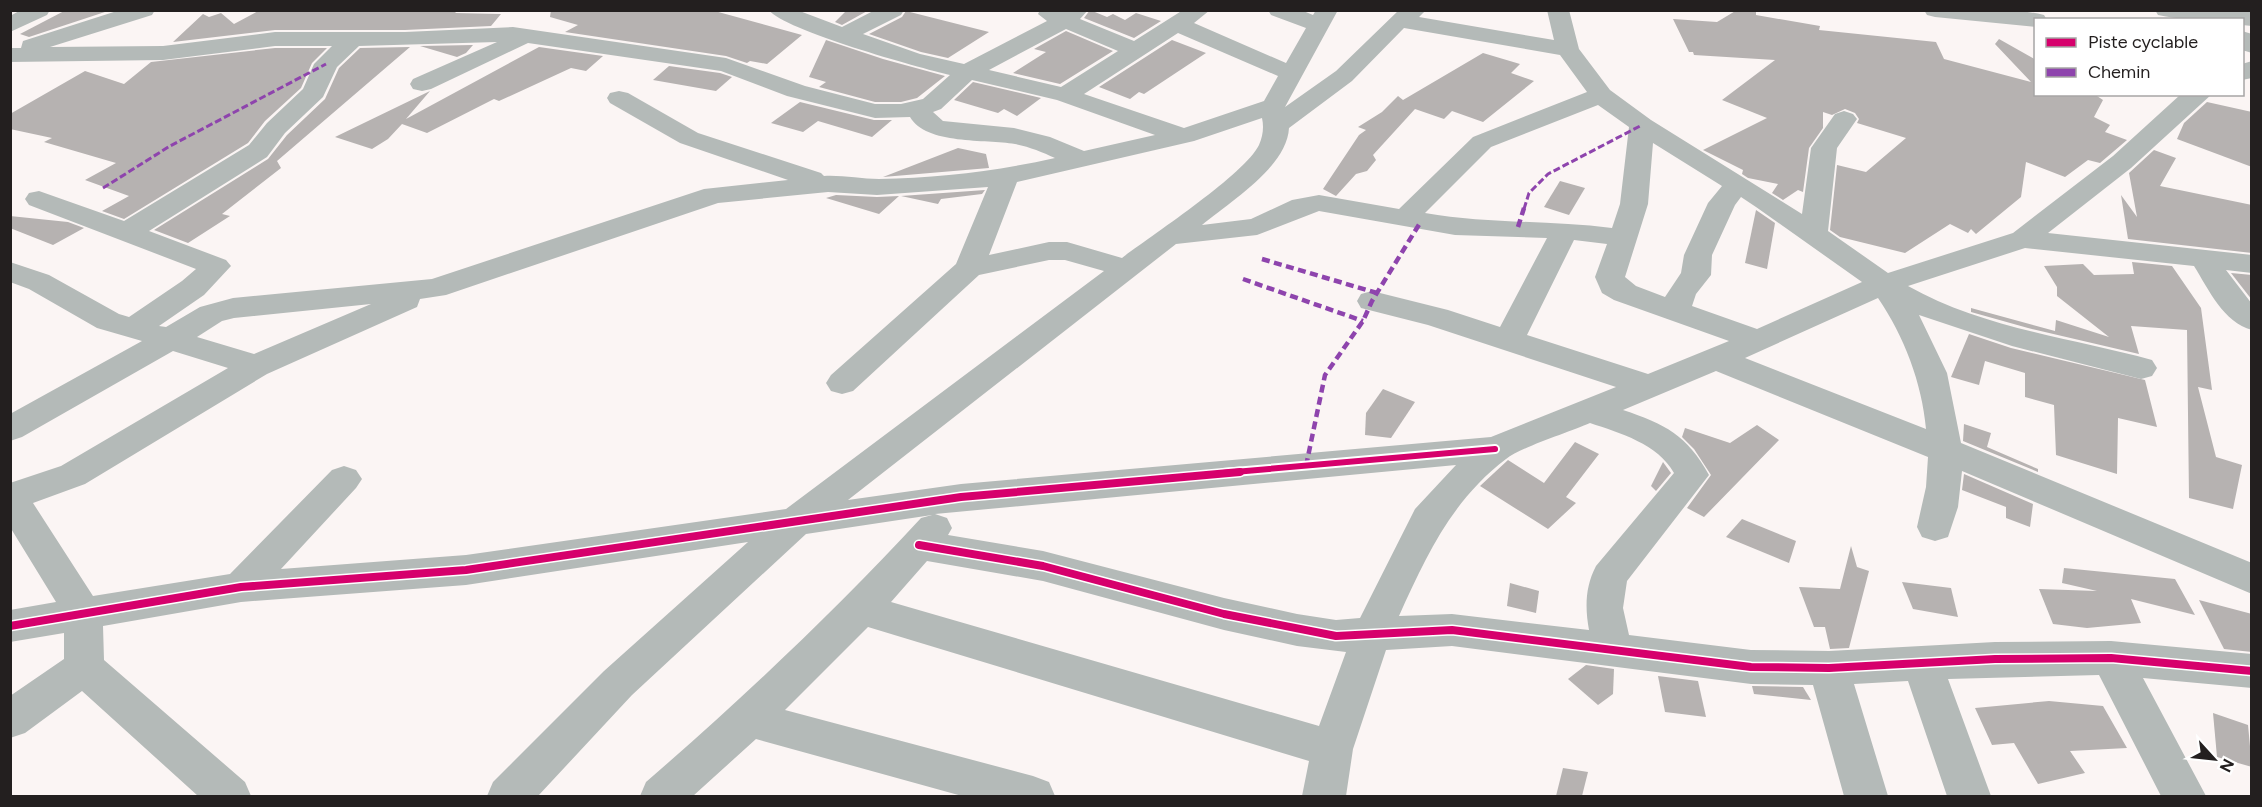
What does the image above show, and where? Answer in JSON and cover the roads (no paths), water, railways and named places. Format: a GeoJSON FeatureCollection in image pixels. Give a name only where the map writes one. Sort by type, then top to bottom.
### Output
{"type":"FeatureCollection","features":[{"type":"Feature","properties":{"kind":"main road"},"geometry":{"type":"LineString","coordinates":[[1935,10],[2034,20]]}},
{"type":"Feature","properties":{"kind":"main road"},"geometry":{"type":"LineString","coordinates":[[2166,10],[2223,16]]}},
{"type":"Feature","properties":{"kind":"street"},"geometry":{"type":"LineString","coordinates":[[10,25],[39,10]]}},
{"type":"Feature","properties":{"kind":"street"},"geometry":{"type":"LineString","coordinates":[[10,54],[144,10]]}},
{"type":"Feature","properties":{"kind":"street"},"geometry":{"type":"LineString","coordinates":[[780,10],[913,59],[1065,95],[1108,112],[1185,136]]}},
{"type":"Feature","properties":{"kind":"street"},"geometry":{"type":"LineString","coordinates":[[844,35],[893,10]]}},
{"type":"Feature","properties":{"kind":"street"},"geometry":{"type":"LineString","coordinates":[[1041,10],[1071,16],[1136,50]]}},
{"type":"Feature","properties":{"kind":"street"},"geometry":{"type":"LineString","coordinates":[[1065,95],[1199,10]]}},
{"type":"Feature","properties":{"kind":"street"},"geometry":{"type":"LineString","coordinates":[[509,796],[618,683],[796,521],[1246,176],[1270,147],[1277,134],[1274,116],[1292,74],[1323,18],[1279,10]]}},
{"type":"Feature","properties":{"kind":"street"},"geometry":{"type":"LineString","coordinates":[[1558,10],[1568,49],[1601,95],[1642,125],[1738,184],[1914,303],[2053,348],[2141,368]]}},
{"type":"Feature","properties":{"kind":"street"},"geometry":{"type":"LineString","coordinates":[[229,796],[84,667],[83,613],[11,496],[74,475],[256,366],[435,288],[714,195],[828,184],[877,187],[942,184],[1006,177],[1274,116],[1344,76],[1406,14],[1568,49]]}},
{"type":"Feature","properties":{"kind":"street"},"geometry":{"type":"LineString","coordinates":[[10,54],[163,53],[275,39],[446,38],[494,33],[529,36],[726,65],[796,91],[875,111],[920,109],[944,95],[967,72],[1071,16]]}},
{"type":"Feature","properties":{"kind":"street"},"geometry":{"type":"LineString","coordinates":[[1177,24],[1292,74]]}},
{"type":"Feature","properties":{"kind":"street"},"geometry":{"type":"LineString","coordinates":[[422,84],[529,36]]}},
{"type":"Feature","properties":{"kind":"street"},"geometry":{"type":"LineString","coordinates":[[125,232],[258,151],[276,128],[314,93],[326,64],[352,40]]}},
{"type":"Feature","properties":{"kind":"street"},"geometry":{"type":"LineString","coordinates":[[1405,218],[1482,142],[1601,95]]}},
{"type":"Feature","properties":{"kind":"street"},"geometry":{"type":"LineString","coordinates":[[10,626],[241,587],[466,570],[961,497],[1495,450],[1716,359],[1884,284],[2023,239],[2122,162],[2189,100],[2196,96]]}},
{"type":"Feature","properties":{"kind":"street"},"geometry":{"type":"LineString","coordinates":[[619,98],[689,138],[828,184]]}},
{"type":"Feature","properties":{"kind":"street"},"geometry":{"type":"LineString","coordinates":[[920,109],[923,119],[936,128],[1014,135],[1041,142],[1082,160]]}},
{"type":"Feature","properties":{"kind":"street"},"geometry":{"type":"LineString","coordinates":[[1813,234],[1824,148],[1844,119]]}},
{"type":"Feature","properties":{"kind":"street"},"geometry":{"type":"LineString","coordinates":[[1642,125],[1634,204],[1625,238],[1610,277],[1613,286],[1758,340]]}},
{"type":"Feature","properties":{"kind":"street"},"geometry":{"type":"LineString","coordinates":[[842,383],[969,267],[1006,177]]}},
{"type":"Feature","properties":{"kind":"street"},"geometry":{"type":"LineString","coordinates":[[1675,311],[1682,292],[1696,275],[1698,255],[1722,203],[1738,184]]}},
{"type":"Feature","properties":{"kind":"street"},"geometry":{"type":"LineString","coordinates":[[39,199],[216,266],[194,288],[133,329]]}},
{"type":"Feature","properties":{"kind":"street"},"geometry":{"type":"LineString","coordinates":[[1167,237],[1257,227],[1311,203],[1455,227],[1565,230],[1625,238]]}},
{"type":"Feature","properties":{"kind":"street"},"geometry":{"type":"LineString","coordinates":[[1509,340],[1565,230]]}},
{"type":"Feature","properties":{"kind":"street"},"geometry":{"type":"LineString","coordinates":[[2023,239],[2252,264]]}},
{"type":"Feature","properties":{"kind":"street"},"geometry":{"type":"LineString","coordinates":[[969,267],[993,261],[1067,251],[1125,268]]}},
{"type":"Feature","properties":{"kind":"street"},"geometry":{"type":"LineString","coordinates":[[2204,260],[2235,306],[2252,320]]}},
{"type":"Feature","properties":{"kind":"street"},"geometry":{"type":"LineString","coordinates":[[10,271],[39,282],[108,321],[256,366]]}},
{"type":"Feature","properties":{"kind":"street"},"geometry":{"type":"LineString","coordinates":[[1884,284],[1907,316],[1940,401],[1945,475],[1935,527]]}},
{"type":"Feature","properties":{"kind":"street"},"geometry":{"type":"LineString","coordinates":[[10,429],[211,314],[233,308],[435,288]]}},
{"type":"Feature","properties":{"kind":"street"},"geometry":{"type":"LineString","coordinates":[[1372,301],[1437,317],[1649,386]]}},
{"type":"Feature","properties":{"kind":"street"},"geometry":{"type":"LineString","coordinates":[[1716,359],[1945,450],[2252,579]]}},
{"type":"Feature","properties":{"kind":"street"},"geometry":{"type":"LineString","coordinates":[[1590,411],[1662,437],[1687,463],[1692,475],[1609,577],[1604,609],[1612,649]]}},
{"type":"Feature","properties":{"kind":"street"},"geometry":{"type":"LineString","coordinates":[[1324,796],[1332,749],[1371,636],[1428,519],[1460,482],[1495,450]]}},
{"type":"Feature","properties":{"kind":"street"},"geometry":{"type":"LineString","coordinates":[[241,587],[344,479]]}},
{"type":"Feature","properties":{"kind":"street"},"geometry":{"type":"LineString","coordinates":[[662,796],[748,719],[861,609],[961,497]]}},
{"type":"Feature","properties":{"kind":"street"},"geometry":{"type":"LineString","coordinates":[[920,545],[1043,566],[1127,590],[1297,630],[1336,636],[1371,636],[1452,630],[1751,667],[1829,668],[1923,665],[1995,659],[2111,658],[2251,673]]}},
{"type":"Feature","properties":{"kind":"street"},"geometry":{"type":"LineString","coordinates":[[861,609],[1332,749]]}},
{"type":"Feature","properties":{"kind":"street"},"geometry":{"type":"LineString","coordinates":[[2111,658],[2184,796]]}},
{"type":"Feature","properties":{"kind":"street"},"geometry":{"type":"LineString","coordinates":[[1923,665],[1969,796]]}},
{"type":"Feature","properties":{"kind":"street"},"geometry":{"type":"LineString","coordinates":[[10,720],[84,667]]}},
{"type":"Feature","properties":{"kind":"street"},"geometry":{"type":"LineString","coordinates":[[1829,668],[1866,796]]}},
{"type":"Feature","properties":{"kind":"street"},"geometry":{"type":"LineString","coordinates":[[748,719],[1033,796]]}}]}
